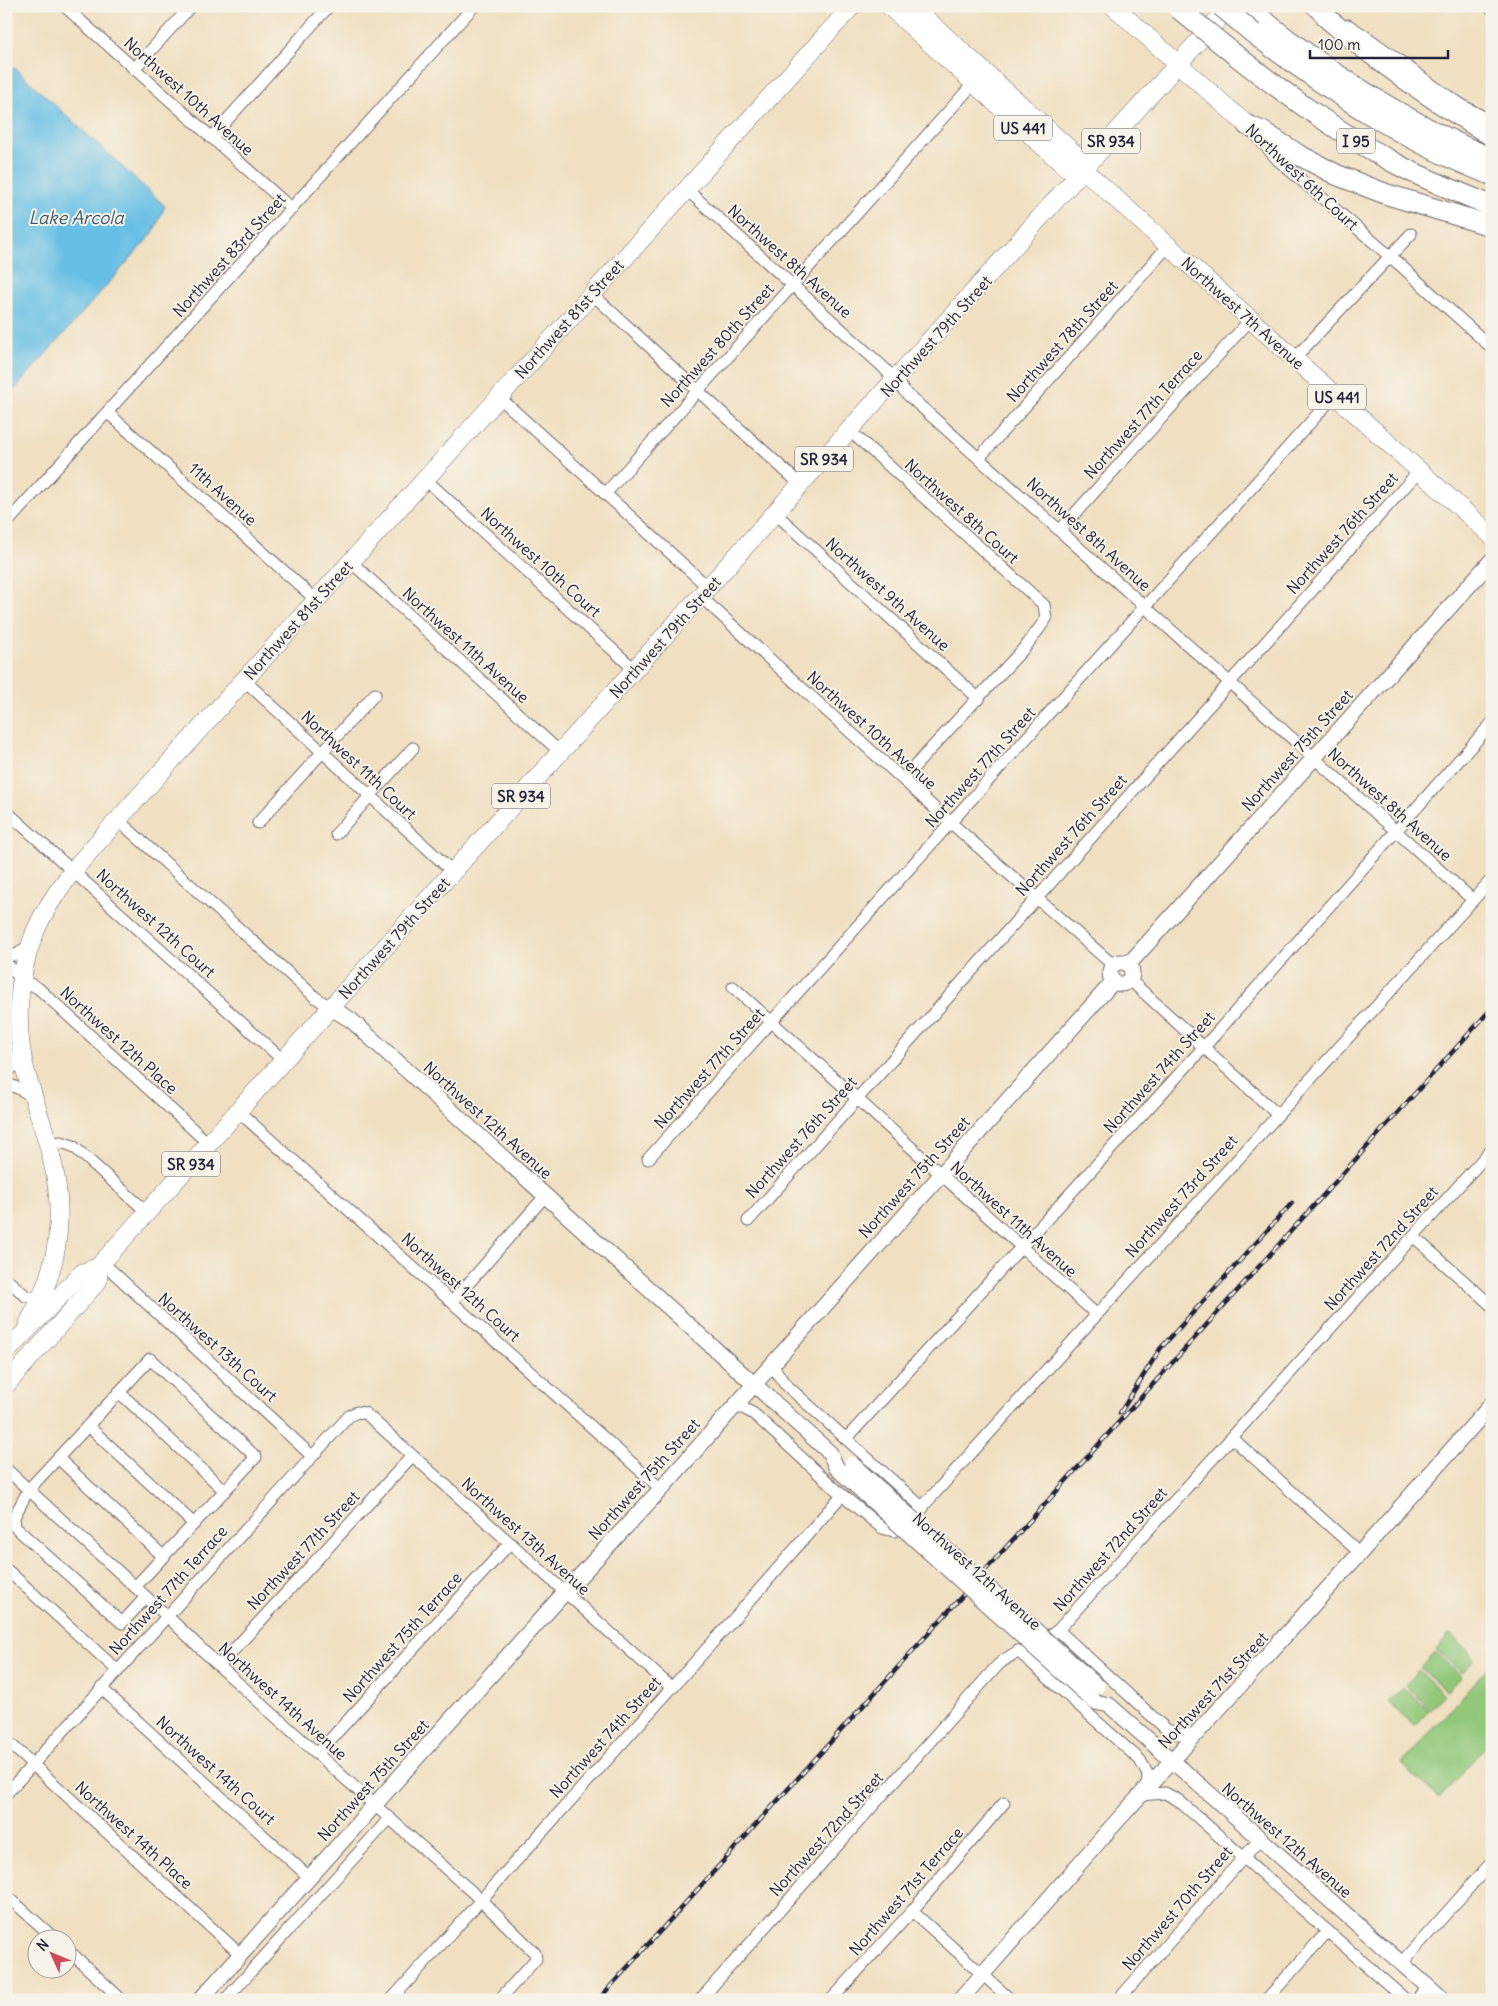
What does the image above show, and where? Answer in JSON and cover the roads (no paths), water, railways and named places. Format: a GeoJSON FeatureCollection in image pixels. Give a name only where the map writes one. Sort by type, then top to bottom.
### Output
{"type":"FeatureCollection","features":[{"type":"Feature","properties":{"kind":"highway"},"geometry":{"type":"LineString","coordinates":[[1221,6],[1248,39],[1309,98],[1410,158],[1492,195]]}},
{"type":"Feature","properties":{"kind":"highway","name":"I 95"},"geometry":{"type":"LineString","coordinates":[[1246,6],[1248,39],[1280,90],[1360,143],[1406,169],[1492,206]]}},
{"type":"Feature","properties":{"kind":"highway","name":"I 95"},"geometry":{"type":"LineString","coordinates":[[1183,7],[1248,39],[1342,79],[1395,112],[1492,159]]}},
{"type":"Feature","properties":{"kind":"highway"},"geometry":{"type":"LineString","coordinates":[[1321,12],[1354,42],[1410,84],[1491,125]]}},
{"type":"Feature","properties":{"kind":"highway"},"geometry":{"type":"LineString","coordinates":[[1248,39],[1397,130],[1466,165],[1492,175]]}},
{"type":"Feature","properties":{"kind":"highway"},"geometry":{"type":"LineString","coordinates":[[1246,125],[1263,132],[1297,154],[1337,175],[1386,194],[1492,226]]}},
{"type":"Feature","properties":{"kind":"main road","name":"Northwest 81st Street"},"geometry":{"type":"LineString","coordinates":[[22,1336],[47,1286],[55,1256],[58,1222],[57,1187],[48,1144],[33,1097],[21,1046],[18,1012],[22,980],[31,944],[45,911],[58,889],[73,870],[852,6]]}},
{"type":"Feature","properties":{"kind":"main road","name":"Northwest 7th Avenue"},"geometry":{"type":"LineString","coordinates":[[889,6],[1066,166],[1084,170]]}},
{"type":"Feature","properties":{"kind":"main road","name":"Northwest 7th Avenue"},"geometry":{"type":"LineString","coordinates":[[912,6],[1077,156],[1084,170],[1492,536]]}},
{"type":"Feature","properties":{"kind":"main road","name":"Northwest 6th Court"},"geometry":{"type":"LineString","coordinates":[[1113,6],[1246,125]]}},
{"type":"Feature","properties":{"kind":"main road","name":"Northwest 79th Street"},"geometry":{"type":"LineString","coordinates":[[6,1352],[41,1318],[82,1273],[100,1265],[1230,6]]}},
{"type":"Feature","properties":{"kind":"main road","name":"Northwest 79th Street"},"geometry":{"type":"LineString","coordinates":[[6,1385],[98,1281],[100,1265]]}},
{"type":"Feature","properties":{"kind":"street","name":"Northwest 10th Avenue"},"geometry":{"type":"LineString","coordinates":[[64,6],[292,208]]}},
{"type":"Feature","properties":{"kind":"street"},"geometry":{"type":"LineString","coordinates":[[134,69],[191,6]]}},
{"type":"Feature","properties":{"kind":"street"},"geometry":{"type":"LineString","coordinates":[[211,138],[329,6]]}},
{"type":"Feature","properties":{"kind":"street","name":"Northwest 83rd Street"},"geometry":{"type":"LineString","coordinates":[[6,524],[474,6]]}},
{"type":"Feature","properties":{"kind":"street"},"geometry":{"type":"LineString","coordinates":[[1489,6],[1492,9]]}},
{"type":"Feature","properties":{"kind":"street","name":"Northwest 80th Street"},"geometry":{"type":"LineString","coordinates":[[605,494],[974,83]]}},
{"type":"Feature","properties":{"kind":"street","name":"Northwest 6th Court"},"geometry":{"type":"LineString","coordinates":[[1246,125],[1278,160],[1492,348]]}},
{"type":"Feature","properties":{"kind":"street","name":"Northwest 8th Avenue"},"geometry":{"type":"LineString","coordinates":[[685,190],[696,197],[882,367],[909,396],[1473,900]]}},
{"type":"Feature","properties":{"kind":"street"},"geometry":{"type":"LineString","coordinates":[[1294,359],[1411,234]]}},
{"type":"Feature","properties":{"kind":"street","name":"Northwest 78th Street"},"geometry":{"type":"LineString","coordinates":[[979,458],[1168,246]]}},
{"type":"Feature","properties":{"kind":"street"},"geometry":{"type":"LineString","coordinates":[[592,294],[801,485]]}},
{"type":"Feature","properties":{"kind":"street","name":"Northwest 77th Terrace"},"geometry":{"type":"LineString","coordinates":[[1060,530],[1250,320]]}},
{"type":"Feature","properties":{"kind":"street","name":"Northwest 77th Street"},"geometry":{"type":"LineString","coordinates":[[648,1159],[1335,395]]}},
{"type":"Feature","properties":{"kind":"street","name":"Northwest 10th Avenue"},"geometry":{"type":"LineString","coordinates":[[499,397],[605,494],[705,592],[903,779],[1113,966]]}},
{"type":"Feature","properties":{"kind":"street","name":"11th Avenue"},"geometry":{"type":"LineString","coordinates":[[108,413],[316,600]]}},
{"type":"Feature","properties":{"kind":"street","name":"Northwest 8th Court"},"geometry":{"type":"LineString","coordinates":[[850,431],[1044,605],[1046,619],[1027,645],[979,698]]}},
{"type":"Feature","properties":{"kind":"street","name":"Northwest 76th Street"},"geometry":{"type":"LineString","coordinates":[[748,1221],[1419,471]]}},
{"type":"Feature","properties":{"kind":"street","name":"Northwest 10th Court"},"geometry":{"type":"LineString","coordinates":[[425,479],[635,670]]}},
{"type":"Feature","properties":{"kind":"street","name":"Northwest 9th Avenue"},"geometry":{"type":"LineString","coordinates":[[776,514],[979,698]]}},
{"type":"Feature","properties":{"kind":"street","name":"Northwest 75th Street"},"geometry":{"type":"LineString","coordinates":[[1128,965],[1492,560]]}},
{"type":"Feature","properties":{"kind":"street","name":"Northwest 11th Avenue"},"geometry":{"type":"LineString","coordinates":[[351,562],[560,752]]}},
{"type":"Feature","properties":{"kind":"street","name":"Northwest 11th Court"},"geometry":{"type":"LineString","coordinates":[[244,680],[369,797],[454,872]]}},
{"type":"Feature","properties":{"kind":"street"},"geometry":{"type":"LineString","coordinates":[[258,823],[375,694]]}},
{"type":"Feature","properties":{"kind":"street"},"geometry":{"type":"LineString","coordinates":[[903,779],[979,698]]}},
{"type":"Feature","properties":{"kind":"street","name":"Northwest 74th Street"},"geometry":{"type":"LineString","coordinates":[[846,1439],[1020,1246],[1204,1048],[1492,723]]}},
{"type":"Feature","properties":{"kind":"street"},"geometry":{"type":"LineString","coordinates":[[336,834],[413,748]]}},
{"type":"Feature","properties":{"kind":"street","name":"Northwest 12th Court"},"geometry":{"type":"LineString","coordinates":[[6,811],[284,1060]]}},
{"type":"Feature","properties":{"kind":"street","name":"Northwest 12th Avenue"},"geometry":{"type":"LineString","coordinates":[[118,820],[315,997],[351,1020],[830,1453],[845,1458],[848,1469],[1093,1691],[1105,1693],[1109,1706],[1443,2000]]}},
{"type":"Feature","properties":{"kind":"street","name":"Northwest 73rd Street"},"geometry":{"type":"LineString","coordinates":[[894,1531],[905,1526],[923,1508],[1096,1314],[1492,879]]}},
{"type":"Feature","properties":{"kind":"street"},"geometry":{"type":"LineString","coordinates":[[6,955],[17,955],[31,944]]}},
{"type":"Feature","properties":{"kind":"street"},"geometry":{"type":"LineString","coordinates":[[1119,962],[1128,965],[1132,972],[1130,980],[1122,984],[1113,982],[1110,972],[1113,966],[1119,962]]}},
{"type":"Feature","properties":{"kind":"street","name":"Northwest 12th Place"},"geometry":{"type":"LineString","coordinates":[[6,963],[22,980],[38,988],[209,1144]]}},
{"type":"Feature","properties":{"kind":"street"},"geometry":{"type":"LineString","coordinates":[[1130,980],[1277,1114]]}},
{"type":"Feature","properties":{"kind":"street","name":"Northwest 75th Street"},"geometry":{"type":"LineString","coordinates":[[200,2000],[1113,982]]}},
{"type":"Feature","properties":{"kind":"street","name":"Northwest 11th Avenue"},"geometry":{"type":"LineString","coordinates":[[733,987],[1096,1314]]}},
{"type":"Feature","properties":{"kind":"street"},"geometry":{"type":"LineString","coordinates":[[6,1072],[14,1064],[21,1046]]}},
{"type":"Feature","properties":{"kind":"street"},"geometry":{"type":"LineString","coordinates":[[6,1084],[23,1090],[33,1097]]}},
{"type":"Feature","properties":{"kind":"street","name":"Northwest 12th Court"},"geometry":{"type":"LineString","coordinates":[[238,1111],[453,1301],[660,1489]]}},
{"type":"Feature","properties":{"kind":"street"},"geometry":{"type":"LineString","coordinates":[[48,1144],[61,1142],[73,1146],[147,1212]]}},
{"type":"Feature","properties":{"kind":"street","name":"Northwest 72nd Street"},"geometry":{"type":"LineString","coordinates":[[700,2000],[998,1665],[1018,1651],[1043,1640],[1058,1630],[1492,1149]]}},
{"type":"Feature","properties":{"kind":"street"},"geometry":{"type":"LineString","coordinates":[[453,1301],[546,1196]]}},
{"type":"Feature","properties":{"kind":"street"},"geometry":{"type":"LineString","coordinates":[[1413,1236],[1492,1306]]}},
{"type":"Feature","properties":{"kind":"street","name":"Northwest 13th Court"},"geometry":{"type":"LineString","coordinates":[[100,1265],[312,1456]]}},
{"type":"Feature","properties":{"kind":"street"},"geometry":{"type":"LineString","coordinates":[[6,1279],[23,1294],[41,1299]]}},
{"type":"Feature","properties":{"kind":"street"},"geometry":{"type":"LineString","coordinates":[[135,1587],[256,1457],[150,1359],[29,1489],[14,1517],[15,1528],[122,1623],[146,1597]]}},
{"type":"Feature","properties":{"kind":"street","name":"Northwest 12th Avenue"},"geometry":{"type":"LineString","coordinates":[[771,1364],[784,1382],[923,1508]]}},
{"type":"Feature","properties":{"kind":"street"},"geometry":{"type":"LineString","coordinates":[[119,1392],[225,1491]]}},
{"type":"Feature","properties":{"kind":"street","name":"Northwest 71st Street"},"geometry":{"type":"LineString","coordinates":[[960,2000],[1144,1791],[1492,1404]]}},
{"type":"Feature","properties":{"kind":"street","name":"Northwest 12th Avenue"},"geometry":{"type":"LineString","coordinates":[[731,1408],[743,1408],[754,1414],[842,1495],[882,1528],[894,1531]]}},
{"type":"Feature","properties":{"kind":"street","name":"Northwest 77th Terrace"},"geometry":{"type":"LineString","coordinates":[[6,1794],[312,1456],[349,1416],[357,1412]]}},
{"type":"Feature","properties":{"kind":"street","name":"Northwest 13th Avenue"},"geometry":{"type":"LineString","coordinates":[[357,1412],[365,1413],[672,1688]]}},
{"type":"Feature","properties":{"kind":"street"},"geometry":{"type":"LineString","coordinates":[[88,1426],[194,1524]]}},
{"type":"Feature","properties":{"kind":"street"},"geometry":{"type":"LineString","coordinates":[[1232,1438],[1360,1553]]}},
{"type":"Feature","properties":{"kind":"street","name":"Northwest 77th Street"},"geometry":{"type":"LineString","coordinates":[[219,1666],[412,1456]]}},
{"type":"Feature","properties":{"kind":"street"},"geometry":{"type":"LineString","coordinates":[[58,1458],[164,1557]]}},
{"type":"Feature","properties":{"kind":"street","name":"Northwest 14th Avenue"},"geometry":{"type":"LineString","coordinates":[[6,1469],[219,1666],[481,1900],[535,1953],[536,1959],[499,2000]]}},
{"type":"Feature","properties":{"kind":"street","name":"Northwest 74th Street"},"geometry":{"type":"LineString","coordinates":[[391,2000],[672,1688],[842,1495]]}},
{"type":"Feature","properties":{"kind":"street","name":"Northwest 75th Terrace"},"geometry":{"type":"LineString","coordinates":[[318,1753],[510,1544]]}},
{"type":"Feature","properties":{"kind":"street"},"geometry":{"type":"LineString","coordinates":[[6,1569],[118,1671]]}},
{"type":"Feature","properties":{"kind":"street","name":"Northwest 12th Avenue"},"geometry":{"type":"LineString","coordinates":[[1058,1630],[1167,1730],[1178,1734],[1196,1734]]}},
{"type":"Feature","properties":{"kind":"street","name":"Northwest 12th Avenue"},"geometry":{"type":"LineString","coordinates":[[1018,1651],[1140,1760],[1148,1776],[1144,1791]]}},
{"type":"Feature","properties":{"kind":"street","name":"Northwest 14th Court"},"geometry":{"type":"LineString","coordinates":[[101,1688],[309,1877]]}},
{"type":"Feature","properties":{"kind":"street","name":"Northwest 14th Place"},"geometry":{"type":"LineString","coordinates":[[6,1740],[240,1954]]}},
{"type":"Feature","properties":{"kind":"street"},"geometry":{"type":"LineString","coordinates":[[1144,1791],[1171,1795],[1406,2000]]}},
{"type":"Feature","properties":{"kind":"street","name":"Northwest 71st Terrace"},"geometry":{"type":"LineString","coordinates":[[831,2000],[912,1911],[1004,1803]]}},
{"type":"Feature","properties":{"kind":"street"},"geometry":{"type":"LineString","coordinates":[[225,2000],[390,1818]]}},
{"type":"Feature","properties":{"kind":"street","name":"Northwest 70th Street"},"geometry":{"type":"LineString","coordinates":[[1118,2000],[1260,1839]]}},
{"type":"Feature","properties":{"kind":"street"},"geometry":{"type":"LineString","coordinates":[[1402,1964],[1492,1862]]}},
{"type":"Feature","properties":{"kind":"street"},"geometry":{"type":"LineString","coordinates":[[6,1895],[43,1928]]}},
{"type":"Feature","properties":{"kind":"street"},"geometry":{"type":"LineString","coordinates":[[912,1911],[1011,2000]]}},
{"type":"Feature","properties":{"kind":"street"},"geometry":{"type":"LineString","coordinates":[[1266,2000],[1328,1931]]}},
{"type":"Feature","properties":{"kind":"street"},"geometry":{"type":"LineString","coordinates":[[78,1959],[122,2000]]}},
{"type":"Feature","properties":{"kind":"street"},"geometry":{"type":"LineString","coordinates":[[1417,2000],[1428,1987]]}},
{"type":"Feature","properties":{"kind":"water","name":"Lake Arcola"},"geometry":{"type":"Polygon","coordinates":[[[6,60],[165,206],[153,233],[6,399],[6,60]]]}},
{"type":"Feature","properties":{"kind":"railway"},"geometry":{"type":"LineString","coordinates":[[598,2000],[1492,1008]]}},
{"type":"Feature","properties":{"kind":"railway"},"geometry":{"type":"LineString","coordinates":[[1120,1413],[1160,1349],[1292,1203]]}}]}
